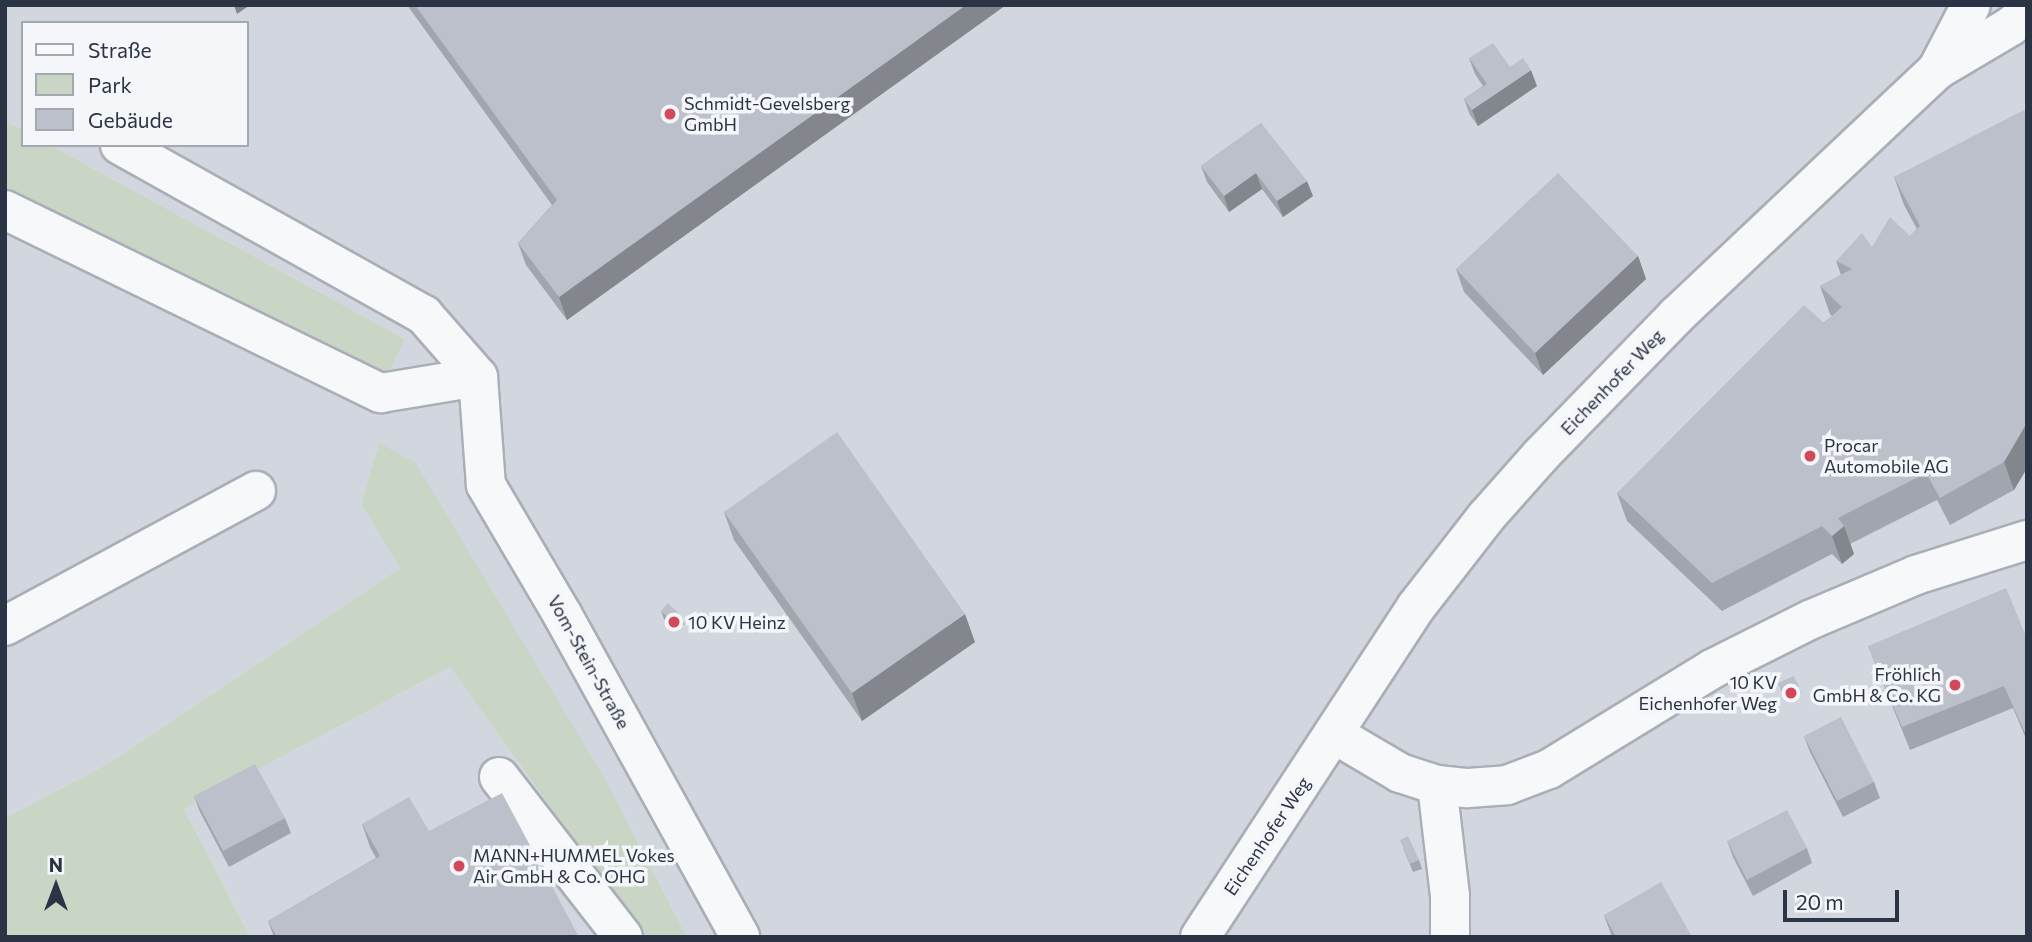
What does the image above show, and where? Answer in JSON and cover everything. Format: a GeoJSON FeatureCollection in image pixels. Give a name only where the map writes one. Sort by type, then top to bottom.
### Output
{"type":"FeatureCollection","features":[{"type":"Feature","properties":{"kind":"street","name":"Eichenhofer Weg"},"geometry":{"type":"LineString","coordinates":[[1937,70],[1971,5]]}},
{"type":"Feature","properties":{"kind":"street","name":"Eichenhofer Weg"},"geometry":{"type":"LineString","coordinates":[[1200,937],[1416,607],[1486,517],[1541,455],[1677,315],[1937,70],[2021,21]]}},
{"type":"Feature","properties":{"kind":"street"},"geometry":{"type":"LineString","coordinates":[[124,147],[424,315],[478,377]]}},
{"type":"Feature","properties":{"kind":"street"},"geometry":{"type":"LineString","coordinates":[[5,210],[382,393],[478,377]]}},
{"type":"Feature","properties":{"kind":"street","name":"Vom-Stein-Straße"},"geometry":{"type":"LineString","coordinates":[[478,377],[486,485],[562,614],[740,937]]}},
{"type":"Feature","properties":{"kind":"street"},"geometry":{"type":"LineString","coordinates":[[5,626],[256,491]]}},
{"type":"Feature","properties":{"kind":"street"},"geometry":{"type":"LineString","coordinates":[[1334,734],[1400,773],[1437,785],[1468,788],[1507,785],[1549,769],[1712,668],[1812,619],[1916,575],[2027,540]]}},
{"type":"Feature","properties":{"kind":"street"},"geometry":{"type":"LineString","coordinates":[[499,776],[622,937]]}},
{"type":"Feature","properties":{"kind":"street"},"geometry":{"type":"LineString","coordinates":[[1437,785],[1450,895],[1450,937]]}},
{"type":"Feature","properties":{"kind":"shaded area"},"geometry":{"type":"Polygon","coordinates":[[[5,5],[2027,5],[2027,937],[687,937],[609,786],[379,443],[361,504],[400,568],[111,762],[5,818],[5,187],[388,375],[405,339],[54,147],[248,147],[248,21],[21,21],[21,129],[5,121],[5,5]]]}},
{"type":"Feature","properties":{"kind":"shaded area"},"geometry":{"type":"Polygon","coordinates":[[[450,667],[644,937],[250,937],[184,809],[450,667]]]}},
{"type":"Feature","properties":{"kind":"green space"},"geometry":{"type":"Polygon","coordinates":[[[5,121],[21,129],[21,147],[54,147],[405,339],[388,375],[5,187],[5,121]]]}},
{"type":"Feature","properties":{"kind":"green space"},"geometry":{"type":"Polygon","coordinates":[[[379,443],[416,463],[609,786],[687,937],[644,937],[450,667],[184,809],[250,937],[5,937],[5,818],[111,762],[400,568],[361,504],[379,443]]]}},
{"type":"Feature","properties":{"kind":"building","name":"Schmidt-Gevelsberg GmbH"},"geometry":{"type":"Polygon","coordinates":[[[415,5],[966,5],[559,297],[518,243],[557,200],[415,5]]]}},
{"type":"Feature","properties":{"kind":"building"},"geometry":{"type":"Polygon","coordinates":[[[1493,43],[1510,67],[1523,58],[1531,70],[1472,110],[1464,99],[1487,84],[1469,58],[1493,43]]]}},
{"type":"Feature","properties":{"kind":"building"},"geometry":{"type":"Polygon","coordinates":[[[2024,110],[2027,115],[2027,425],[2004,462],[1940,498],[1926,473],[1838,518],[1844,526],[1832,536],[1822,526],[1712,583],[1617,493],[1804,305],[1824,323],[1842,307],[1820,286],[1852,269],[1836,261],[1862,233],[1872,247],[1890,217],[1910,236],[1920,226],[1894,177],[2024,110]]]}},
{"type":"Feature","properties":{"kind":"building"},"geometry":{"type":"Polygon","coordinates":[[[1261,123],[1307,181],[1277,201],[1256,173],[1224,196],[1201,166],[1261,123]]]}},
{"type":"Feature","properties":{"kind":"building"},"geometry":{"type":"Polygon","coordinates":[[[1558,173],[1638,256],[1535,353],[1456,269],[1558,173]]]}},
{"type":"Feature","properties":{"kind":"building"},"geometry":{"type":"Polygon","coordinates":[[[837,432],[965,614],[852,693],[724,512],[837,432]]]}},
{"type":"Feature","properties":{"kind":"building","name":"Fröhlich GmbH & Co. KG"},"geometry":{"type":"Polygon","coordinates":[[[2006,588],[2027,639],[2027,737],[2004,686],[1902,727],[1868,646],[2006,588]]]}},
{"type":"Feature","properties":{"kind":"building"},"geometry":{"type":"Polygon","coordinates":[[[668,603],[681,616],[674,623],[661,611],[668,603]]]}},
{"type":"Feature","properties":{"kind":"building"},"geometry":{"type":"Polygon","coordinates":[[[1794,676],[1798,685],[1783,693],[1778,683],[1794,676]]]}},
{"type":"Feature","properties":{"kind":"building"},"geometry":{"type":"Polygon","coordinates":[[[1841,717],[1874,782],[1837,801],[1804,736],[1841,717]]]}},
{"type":"Feature","properties":{"kind":"building"},"geometry":{"type":"Polygon","coordinates":[[[255,764],[285,818],[223,851],[194,796],[255,764]]]}},
{"type":"Feature","properties":{"kind":"building","name":"MANN+HUMMEL Vokes Air GmbH & Co. OHG"},"geometry":{"type":"Polygon","coordinates":[[[502,793],[579,937],[277,937],[268,921],[380,856],[362,824],[409,797],[429,831],[502,793]]]}},
{"type":"Feature","properties":{"kind":"building"},"geometry":{"type":"Polygon","coordinates":[[[1787,810],[1807,848],[1747,880],[1727,841],[1787,810]]]}},
{"type":"Feature","properties":{"kind":"building"},"geometry":{"type":"Polygon","coordinates":[[[1408,836],[1419,860],[1410,864],[1400,840],[1408,836]]]}},
{"type":"Feature","properties":{"kind":"building"},"geometry":{"type":"Polygon","coordinates":[[[1661,882],[1692,937],[1616,937],[1604,915],[1661,882]]]}},
{"type":"Feature","properties":{"kind":"place","name":"Schmidt-Gevelsberg GmbH"},"geometry":{"type":"Point","coordinates":[670,114]}},
{"type":"Feature","properties":{"kind":"place","name":"Procar Automobile AG"},"geometry":{"type":"Point","coordinates":[1810,456]}},
{"type":"Feature","properties":{"kind":"place","name":"10 KV Heinz"},"geometry":{"type":"Point","coordinates":[674,622]}},
{"type":"Feature","properties":{"kind":"place","name":"Fröhlich GmbH & Co. KG"},"geometry":{"type":"Point","coordinates":[1955,685]}},
{"type":"Feature","properties":{"kind":"place","name":"10 KV Eichenhofer Weg"},"geometry":{"type":"Point","coordinates":[1791,693]}},
{"type":"Feature","properties":{"kind":"place","name":"MANN+HUMMEL Vokes Air GmbH & Co. OHG"},"geometry":{"type":"Point","coordinates":[459,866]}}]}
